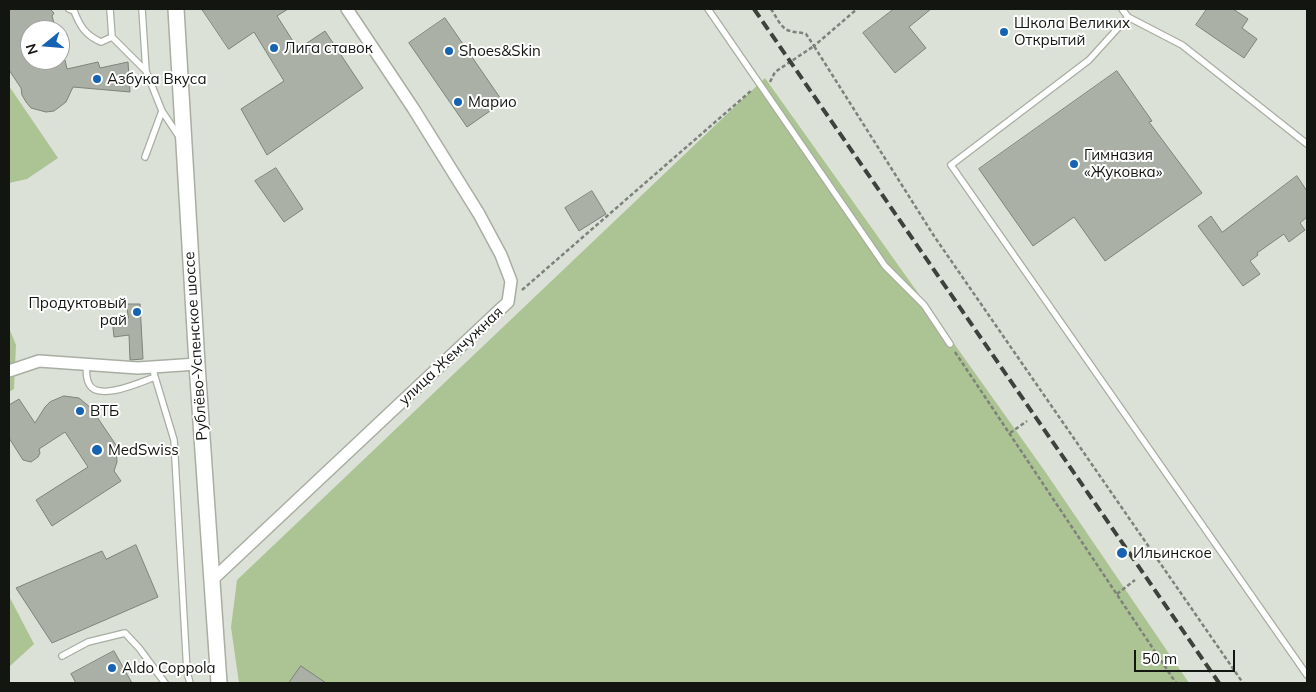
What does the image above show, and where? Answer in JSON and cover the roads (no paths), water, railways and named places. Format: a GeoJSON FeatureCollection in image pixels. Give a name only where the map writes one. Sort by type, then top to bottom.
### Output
{"type":"FeatureCollection","features":[{"type":"Feature","properties":{"kind":"main road","name":"Рублёво-Успенское шоссе"},"geometry":{"type":"LineString","coordinates":[[176,9],[197,364],[219,683]]}},
{"type":"Feature","properties":{"kind":"street","name":"улица Жемчужная"},"geometry":{"type":"LineString","coordinates":[[212,581],[508,302],[511,281],[501,255],[479,214],[413,108],[346,9]]}},
{"type":"Feature","properties":{"kind":"street"},"geometry":{"type":"LineString","coordinates":[[9,371],[39,361],[138,368],[154,372],[197,364]]}},
{"type":"Feature","properties":{"kind":"lane"},"geometry":{"type":"LineString","coordinates":[[110,9],[112,37],[146,71]]}},
{"type":"Feature","properties":{"kind":"lane"},"geometry":{"type":"LineString","coordinates":[[142,9],[146,71],[162,111],[184,144]]}},
{"type":"Feature","properties":{"kind":"lane"},"geometry":{"type":"LineString","coordinates":[[708,9],[885,266],[924,305],[950,344]]}},
{"type":"Feature","properties":{"kind":"lane"},"geometry":{"type":"LineString","coordinates":[[1122,9],[1128,17],[1182,45],[1307,144]]}},
{"type":"Feature","properties":{"kind":"lane"},"geometry":{"type":"LineString","coordinates":[[72,10],[81,28],[92,38],[101,42],[112,37]]}},
{"type":"Feature","properties":{"kind":"lane"},"geometry":{"type":"LineString","coordinates":[[1128,17],[1089,60],[951,165],[1307,674]]}},
{"type":"Feature","properties":{"kind":"lane"},"geometry":{"type":"LineString","coordinates":[[145,157],[162,111]]}},
{"type":"Feature","properties":{"kind":"lane"},"geometry":{"type":"LineString","coordinates":[[87,364],[89,384],[98,392],[114,391],[154,372],[174,440],[187,672],[190,683]]}},
{"type":"Feature","properties":{"kind":"lane"},"geometry":{"type":"LineString","coordinates":[[62,656],[88,642],[125,632],[165,683]]}},
{"type":"Feature","properties":{"kind":"railway"},"geometry":{"type":"LineString","coordinates":[[754,9],[1219,683]]}},
{"type":"Feature","properties":{"kind":"place","name":"Школа Великих Открытий"},"geometry":{"type":"Point","coordinates":[1004,32]}},
{"type":"Feature","properties":{"kind":"place","name":"Лига ставок"},"geometry":{"type":"Point","coordinates":[274,48]}},
{"type":"Feature","properties":{"kind":"place","name":"Shoes&Skin"},"geometry":{"type":"Point","coordinates":[449,51]}},
{"type":"Feature","properties":{"kind":"place","name":"Азбука Вкуса"},"geometry":{"type":"Point","coordinates":[97,79]}},
{"type":"Feature","properties":{"kind":"place","name":"Марио"},"geometry":{"type":"Point","coordinates":[458,102]}},
{"type":"Feature","properties":{"kind":"place","name":"Гимназия «Жуковка»"},"geometry":{"type":"Point","coordinates":[1074,164]}},
{"type":"Feature","properties":{"kind":"place","name":"Продуктовый рай"},"geometry":{"type":"Point","coordinates":[137,312]}},
{"type":"Feature","properties":{"kind":"place","name":"ВТБ"},"geometry":{"type":"Point","coordinates":[80,411]}},
{"type":"Feature","properties":{"kind":"place","name":"MedSwiss"},"geometry":{"type":"Point","coordinates":[97,450]}},
{"type":"Feature","properties":{"kind":"place","name":"Ильинское"},"geometry":{"type":"Point","coordinates":[1122,553]}},
{"type":"Feature","properties":{"kind":"place","name":"Aldo Coppola"},"geometry":{"type":"Point","coordinates":[112,668]}}]}
